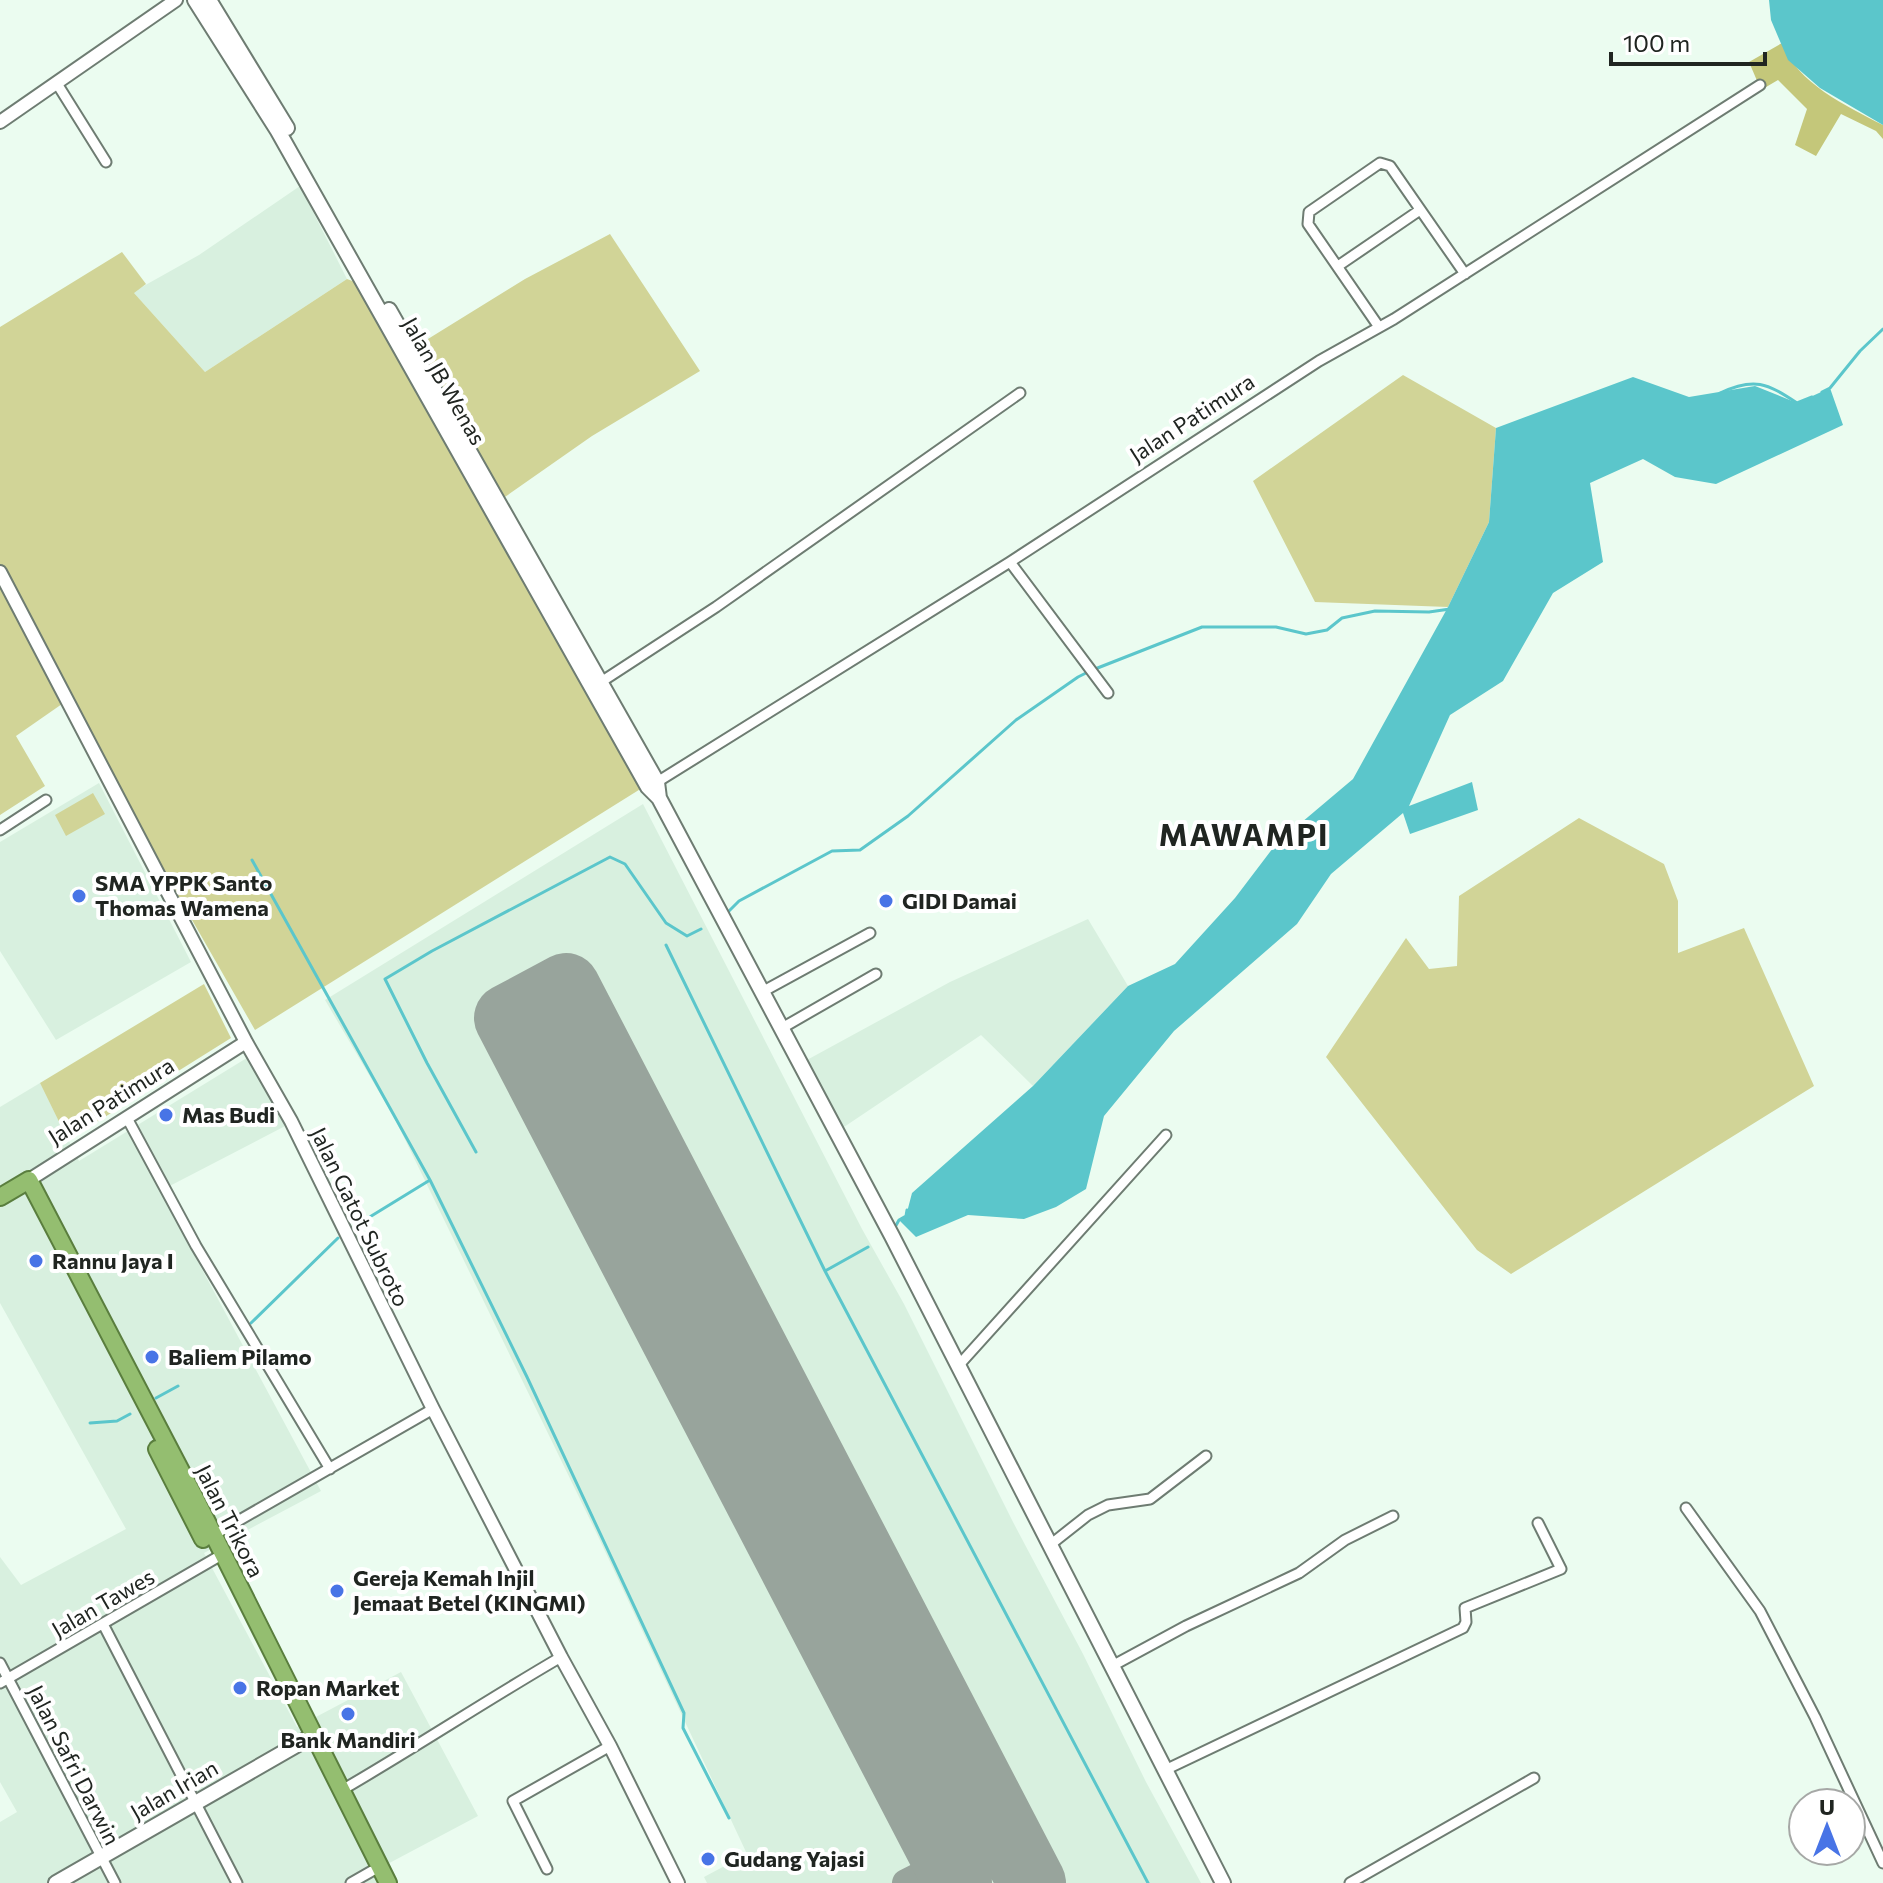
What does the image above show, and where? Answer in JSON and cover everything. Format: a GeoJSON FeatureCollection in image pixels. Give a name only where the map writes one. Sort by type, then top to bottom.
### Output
{"type":"FeatureCollection","features":[{"type":"Feature","properties":{"kind":"highway","name":"Jalan Patimura"},"geometry":{"type":"LineString","coordinates":[[0,1197],[25,1182]]}},
{"type":"Feature","properties":{"kind":"highway","name":"Jalan Trikora"},"geometry":{"type":"LineString","coordinates":[[25,1182],[310,1738],[375,1877]]}},
{"type":"Feature","properties":{"kind":"highway","name":"Jalan Trikora"},"geometry":{"type":"LineString","coordinates":[[310,1738],[342,1790],[388,1883]]}},
{"type":"Feature","properties":{"kind":"main road","name":"Jalan JB Wenas"},"geometry":{"type":"LineString","coordinates":[[195,0],[330,215],[652,784]]}},
{"type":"Feature","properties":{"kind":"main road","name":"Jalan JB Wenas"},"geometry":{"type":"LineString","coordinates":[[209,0],[290,133],[330,215]]}},
{"type":"Feature","properties":{"kind":"main road","name":"Jalan JB Wenas"},"geometry":{"type":"LineString","coordinates":[[490,496],[601,682],[652,784]]}},
{"type":"Feature","properties":{"kind":"main road"},"geometry":{"type":"LineString","coordinates":[[652,784],[959,1365],[1223,1883]]}},
{"type":"Feature","properties":{"kind":"main road","name":"Jalan Irian"},"geometry":{"type":"LineString","coordinates":[[56,1883],[310,1738]]}},
{"type":"Feature","properties":{"kind":"street"},"geometry":{"type":"LineString","coordinates":[[0,122],[176,0]]}},
{"type":"Feature","properties":{"kind":"street"},"geometry":{"type":"LineString","coordinates":[[56,82],[106,162]]}},
{"type":"Feature","properties":{"kind":"street","name":"Jalan Patimura"},"geometry":{"type":"LineString","coordinates":[[652,784],[1010,562],[1319,361],[1465,274],[1760,85]]}},
{"type":"Feature","properties":{"kind":"street"},"geometry":{"type":"LineString","coordinates":[[1379,327],[1308,224],[1307,216],[1380,163],[1386,163],[1465,274]]}},
{"type":"Feature","properties":{"kind":"street"},"geometry":{"type":"LineString","coordinates":[[1338,266],[1420,210]]}},
{"type":"Feature","properties":{"kind":"street"},"geometry":{"type":"LineString","coordinates":[[601,682],[716,607],[1020,393]]}},
{"type":"Feature","properties":{"kind":"street"},"geometry":{"type":"LineString","coordinates":[[1010,562],[1108,693]]}},
{"type":"Feature","properties":{"kind":"street","name":"Jalan Gatot Subroto"},"geometry":{"type":"LineString","coordinates":[[0,572],[246,1042],[291,1121],[433,1409],[610,1746],[678,1883]]}},
{"type":"Feature","properties":{"kind":"street"},"geometry":{"type":"LineString","coordinates":[[0,830],[46,800]]}},
{"type":"Feature","properties":{"kind":"street"},"geometry":{"type":"LineString","coordinates":[[762,992],[870,933]]}},
{"type":"Feature","properties":{"kind":"street"},"geometry":{"type":"LineString","coordinates":[[782,1028],[876,974]]}},
{"type":"Feature","properties":{"kind":"street","name":"Jalan Patimura"},"geometry":{"type":"LineString","coordinates":[[25,1182],[246,1042]]}},
{"type":"Feature","properties":{"kind":"street"},"geometry":{"type":"LineString","coordinates":[[127,1118],[196,1246],[330,1469]]}},
{"type":"Feature","properties":{"kind":"street"},"geometry":{"type":"LineString","coordinates":[[959,1365],[1166,1135]]}},
{"type":"Feature","properties":{"kind":"street"},"geometry":{"type":"LineString","coordinates":[[209,1538],[433,1409]]}},
{"type":"Feature","properties":{"kind":"street"},"geometry":{"type":"LineString","coordinates":[[1050,1545],[1098,1510],[1121,1502],[1131,1504],[1150,1499],[1206,1456]]}},
{"type":"Feature","properties":{"kind":"street"},"geometry":{"type":"LineString","coordinates":[[1686,1508],[1760,1611],[1815,1717],[1883,1863]]}},
{"type":"Feature","properties":{"kind":"street"},"geometry":{"type":"LineString","coordinates":[[1112,1666],[1186,1626],[1299,1573],[1345,1540],[1393,1516]]}},
{"type":"Feature","properties":{"kind":"street"},"geometry":{"type":"LineString","coordinates":[[1165,1770],[1463,1628],[1465,1608],[1561,1569],[1538,1523]]}},
{"type":"Feature","properties":{"kind":"street","name":"Jalan Tawes"},"geometry":{"type":"LineString","coordinates":[[4,1680],[218,1557]]}},
{"type":"Feature","properties":{"kind":"street"},"geometry":{"type":"LineString","coordinates":[[103,1624],[237,1883]]}},
{"type":"Feature","properties":{"kind":"street"},"geometry":{"type":"LineString","coordinates":[[342,1790],[431,1737],[477,1705],[561,1657]]}},
{"type":"Feature","properties":{"kind":"street","name":"Jalan Safri Darwin"},"geometry":{"type":"LineString","coordinates":[[0,1663],[4,1680],[115,1883]]}},
{"type":"Feature","properties":{"kind":"street"},"geometry":{"type":"LineString","coordinates":[[547,1869],[513,1801],[610,1746]]}},
{"type":"Feature","properties":{"kind":"street"},"geometry":{"type":"LineString","coordinates":[[1350,1883],[1534,1778]]}},
{"type":"Feature","properties":{"kind":"street"},"geometry":{"type":"LineString","coordinates":[[351,1883],[375,1877]]}},
{"type":"Feature","properties":{"kind":"shaded area"},"geometry":{"type":"Polygon","coordinates":[[[300,186],[347,279],[205,372],[133,292],[199,255],[300,186]]]}},
{"type":"Feature","properties":{"kind":"shaded area","name":"SMA YPPK Santo Thomas Wamena"},"geometry":{"type":"Polygon","coordinates":[[[99,783],[191,962],[56,1040],[0,951],[0,842],[99,783]]]}},
{"type":"Feature","properties":{"kind":"shaded area"},"geometry":{"type":"Polygon","coordinates":[[[643,804],[862,1229],[904,1304],[1146,1782],[1201,1883],[707,1883],[704,1877],[747,1854],[596,1532],[395,1119],[325,1000],[643,804]]]}},
{"type":"Feature","properties":{"kind":"shaded area"},"geometry":{"type":"Polygon","coordinates":[[[1088,919],[1128,986],[1033,1086],[981,1035],[841,1129],[805,1061],[950,982],[1088,919]]]}},
{"type":"Feature","properties":{"kind":"shaded area"},"geometry":{"type":"Polygon","coordinates":[[[250,1056],[289,1124],[160,1191],[321,1491],[204,1553],[297,1727],[401,1672],[478,1816],[380,1868],[388,1883],[0,1883],[0,1822],[17,1812],[0,1782],[0,1557],[21,1585],[126,1529],[0,1303],[0,1107],[40,1083],[79,1161],[250,1056]]]}},
{"type":"Feature","properties":{"kind":"green space"},"geometry":{"type":"Polygon","coordinates":[[[1782,43],[1789,57],[1811,82],[1883,125],[1883,139],[1876,131],[1841,114],[1816,156],[1795,145],[1807,109],[1778,80],[1761,90],[1749,62],[1782,43]]]}},
{"type":"Feature","properties":{"kind":"green space"},"geometry":{"type":"Polygon","coordinates":[[[610,234],[700,371],[592,436],[502,499],[415,347],[525,279],[610,234]]]}},
{"type":"Feature","properties":{"kind":"green space"},"geometry":{"type":"Polygon","coordinates":[[[122,252],[146,284],[134,293],[205,372],[347,279],[355,282],[642,788],[255,1030],[148,843],[0,571],[0,327],[122,252]]]}},
{"type":"Feature","properties":{"kind":"green space"},"geometry":{"type":"Polygon","coordinates":[[[1403,375],[1496,428],[1489,522],[1448,607],[1315,602],[1253,481],[1403,375]]]}},
{"type":"Feature","properties":{"kind":"green space"},"geometry":{"type":"Polygon","coordinates":[[[0,574],[62,704],[16,736],[45,786],[0,815],[0,574]]]}},
{"type":"Feature","properties":{"kind":"green space"},"geometry":{"type":"Polygon","coordinates":[[[93,793],[105,814],[66,836],[55,815],[93,793]]]}},
{"type":"Feature","properties":{"kind":"green space"},"geometry":{"type":"Polygon","coordinates":[[[1579,818],[1664,864],[1678,901],[1678,953],[1744,928],[1814,1086],[1511,1274],[1477,1250],[1326,1057],[1406,938],[1429,969],[1457,966],[1459,896],[1579,818]]]}},
{"type":"Feature","properties":{"kind":"green space"},"geometry":{"type":"Polygon","coordinates":[[[204,984],[231,1038],[68,1140],[40,1083],[204,984]]]}},
{"type":"Feature","properties":{"kind":"water"},"geometry":{"type":"Polygon","coordinates":[[[1769,0],[1883,0],[1883,125],[1820,88],[1788,60],[1771,20],[1769,0]]]}},
{"type":"Feature","properties":{"kind":"water"},"geometry":{"type":"Polygon","coordinates":[[[1633,377],[1689,397],[1755,386],[1797,403],[1830,388],[1843,425],[1716,484],[1675,477],[1643,459],[1590,483],[1603,562],[1553,593],[1503,681],[1450,715],[1409,806],[1472,782],[1478,810],[1410,834],[1403,813],[1331,874],[1297,924],[1174,1031],[1104,1116],[1086,1189],[1056,1207],[1024,1219],[968,1215],[916,1237],[899,1220],[906,1216],[912,1193],[1033,1086],[1128,986],[1175,964],[1235,898],[1276,844],[1353,779],[1448,607],[1489,522],[1496,428],[1633,377]]]}},
{"type":"Feature","properties":{"kind":"waterway"},"geometry":{"type":"LineString","coordinates":[[1822,392],[1830,388],[1860,351],[1883,329]]}},
{"type":"Feature","properties":{"kind":"waterway"},"geometry":{"type":"LineString","coordinates":[[1720,393],[1742,385],[1760,384],[1797,403],[1812,397]]}},
{"type":"Feature","properties":{"kind":"waterway"},"geometry":{"type":"LineString","coordinates":[[1095,669],[1202,627],[1276,627],[1306,634],[1327,630],[1342,618],[1375,611],[1429,612],[1450,609]]}},
{"type":"Feature","properties":{"kind":"waterway"},"geometry":{"type":"LineString","coordinates":[[728,912],[739,901],[832,851],[860,850],[908,816],[1016,720],[1088,672]]}},
{"type":"Feature","properties":{"kind":"waterway"},"geometry":{"type":"LineString","coordinates":[[476,1152],[385,979],[610,857],[625,864],[666,923],[687,936],[701,929]]}},
{"type":"Feature","properties":{"kind":"waterway"},"geometry":{"type":"LineString","coordinates":[[252,860],[430,1180],[527,1377],[684,1713],[683,1728],[729,1818]]}},
{"type":"Feature","properties":{"kind":"waterway"},"geometry":{"type":"LineString","coordinates":[[666,945],[825,1271],[1148,1883]]}},
{"type":"Feature","properties":{"kind":"waterway"},"geometry":{"type":"LineString","coordinates":[[355,1226],[430,1180]]}},
{"type":"Feature","properties":{"kind":"waterway"},"geometry":{"type":"LineString","coordinates":[[894,1229],[899,1220],[906,1216],[907,1210]]}},
{"type":"Feature","properties":{"kind":"waterway"},"geometry":{"type":"LineString","coordinates":[[251,1323],[338,1238]]}},
{"type":"Feature","properties":{"kind":"waterway"},"geometry":{"type":"LineString","coordinates":[[825,1271],[868,1247]]}},
{"type":"Feature","properties":{"kind":"waterway"},"geometry":{"type":"LineString","coordinates":[[156,1398],[178,1386]]}},
{"type":"Feature","properties":{"kind":"waterway"},"geometry":{"type":"LineString","coordinates":[[90,1423],[117,1421],[130,1414]]}},
{"type":"Feature","properties":{"kind":"taxiway"},"geometry":{"type":"LineString","coordinates":[[906,1883],[975,1848]]}},
{"type":"Feature","properties":{"kind":"runway"},"geometry":{"type":"LineString","coordinates":[[958,1883],[508,1018],[566,987],[1032,1883]]}},
{"type":"Feature","properties":{"kind":"place","name":"SMA YPPK Santo Thomas Wamena"},"geometry":{"type":"Point","coordinates":[79,896]}},
{"type":"Feature","properties":{"kind":"place","name":"GIDI Damai"},"geometry":{"type":"Point","coordinates":[886,901]}},
{"type":"Feature","properties":{"kind":"place","name":"Mas Budi"},"geometry":{"type":"Point","coordinates":[166,1115]}},
{"type":"Feature","properties":{"kind":"place","name":"Rannu Jaya I"},"geometry":{"type":"Point","coordinates":[36,1261]}},
{"type":"Feature","properties":{"kind":"place","name":"Baliem Pilamo"},"geometry":{"type":"Point","coordinates":[152,1357]}},
{"type":"Feature","properties":{"kind":"place","name":"Gereja Kemah Injil Jemaat Betel (KINGMI)"},"geometry":{"type":"Point","coordinates":[337,1591]}},
{"type":"Feature","properties":{"kind":"place","name":"Ropan Market"},"geometry":{"type":"Point","coordinates":[240,1688]}},
{"type":"Feature","properties":{"kind":"place","name":"Bank Mandiri"},"geometry":{"type":"Point","coordinates":[348,1714]}},
{"type":"Feature","properties":{"kind":"place","name":"Gudang Yajasi"},"geometry":{"type":"Point","coordinates":[708,1859]}},
{"type":"Feature","properties":{"kind":"district","name":"MAWAMPI"},"geometry":{"type":"Point","coordinates":[1244,836]}}]}
